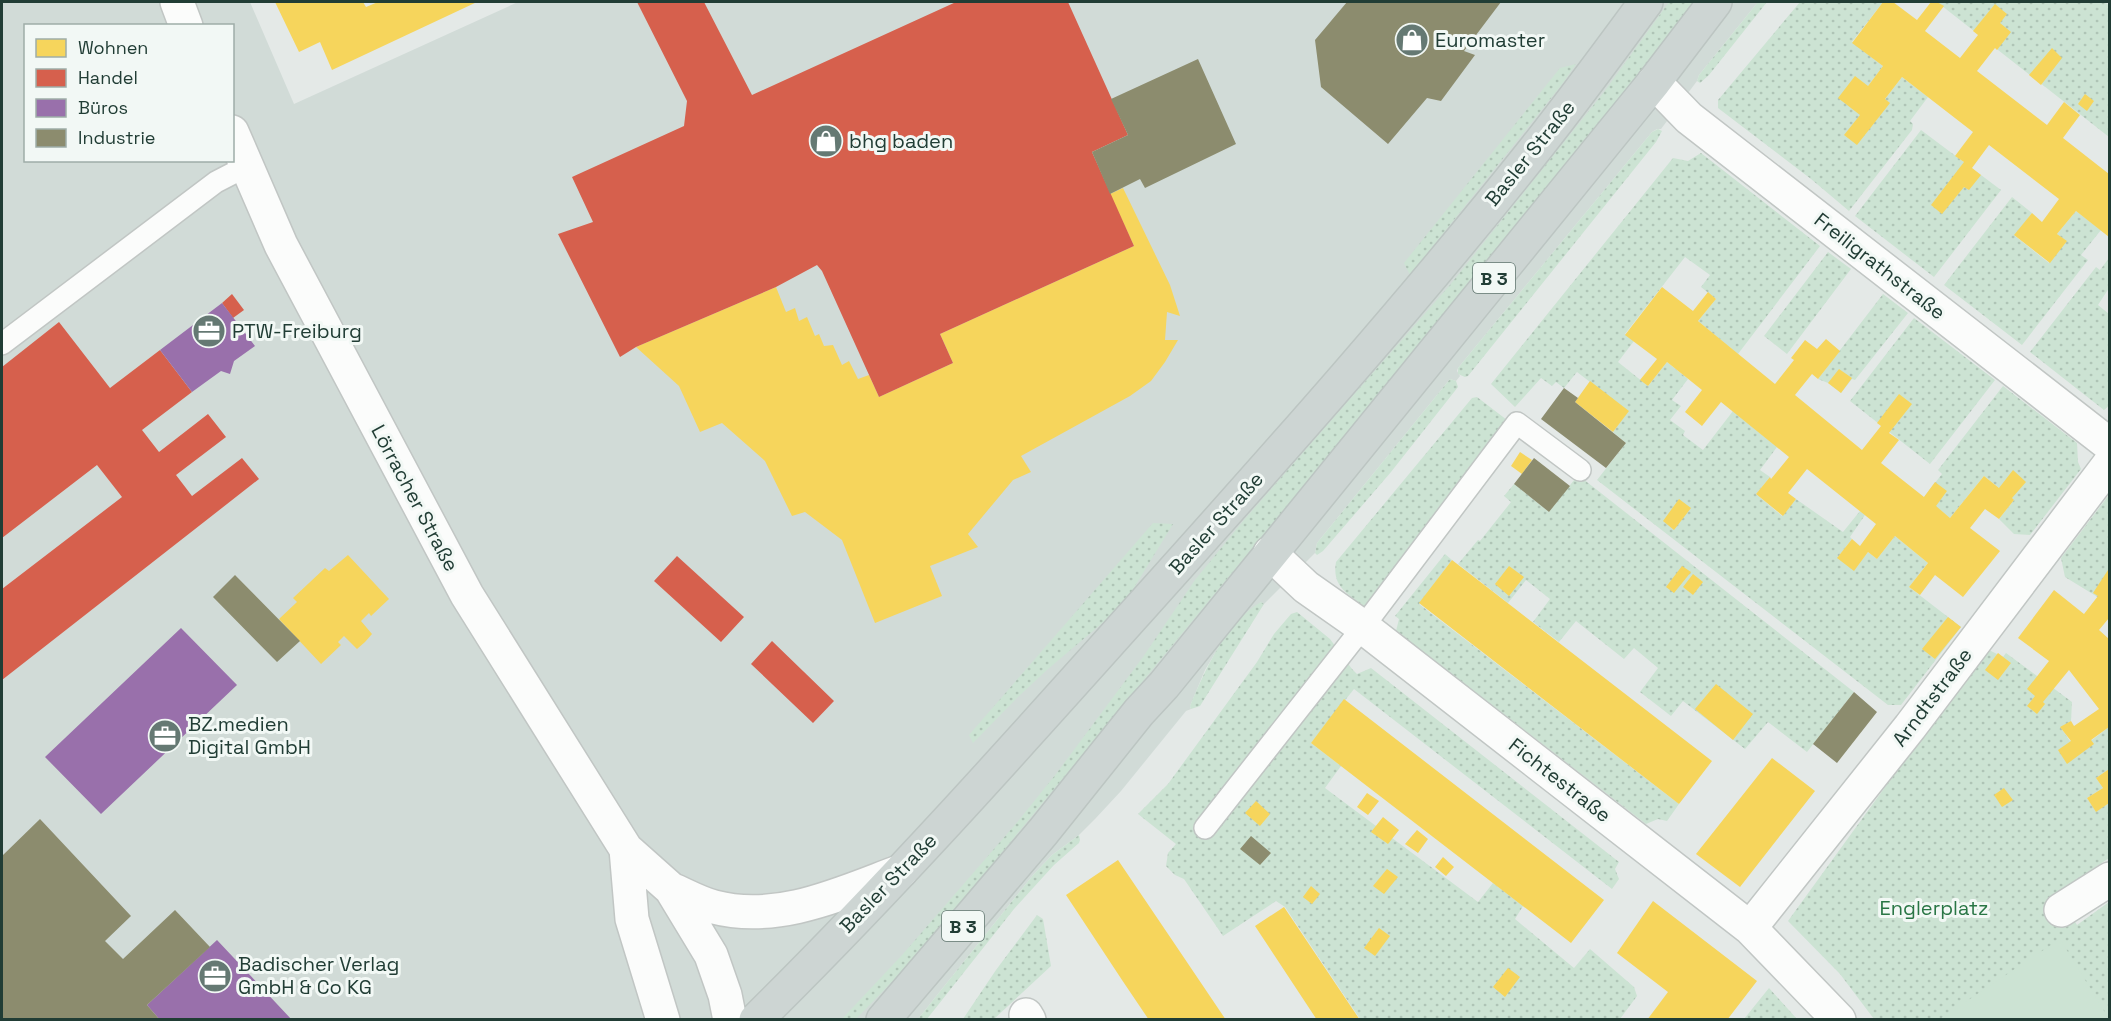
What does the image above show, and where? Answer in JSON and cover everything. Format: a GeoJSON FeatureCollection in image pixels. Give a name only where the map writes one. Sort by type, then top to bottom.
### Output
{"type":"FeatureCollection","features":[{"type":"Feature","properties":{"kind":"main road","name":"Basler Straße"},"geometry":{"type":"LineString","coordinates":[[756,1020],[901,871],[1073,683],[1361,358],[1536,148],[1646,2]]}},
{"type":"Feature","properties":{"kind":"main road","name":"B 3"},"geometry":{"type":"LineString","coordinates":[[883,1020],[1043,832],[1654,82],[1715,2]]}},
{"type":"Feature","properties":{"kind":"street"},"geometry":{"type":"LineString","coordinates":[[177,2],[185,24]]}},
{"type":"Feature","properties":{"kind":"street","name":"Freiligrathstraße"},"geometry":{"type":"LineString","coordinates":[[1654,82],[1689,118],[2109,446]]}},
{"type":"Feature","properties":{"kind":"street","name":"Lörracher Straße"},"geometry":{"type":"LineString","coordinates":[[234,137],[281,245],[467,595],[626,849],[671,889],[711,955],[725,995],[730,1020]]}},
{"type":"Feature","properties":{"kind":"street","name":"Arndtstraße"},"geometry":{"type":"LineString","coordinates":[[1750,928],[1910,727],[2109,463]]}},
{"type":"Feature","properties":{"kind":"street","name":"Fichtestraße"},"geometry":{"type":"LineString","coordinates":[[1270,553],[1306,587],[1363,627],[1750,928],[1839,1020]]}},
{"type":"Feature","properties":{"kind":"street","name":"Lörracher Straße"},"geometry":{"type":"LineString","coordinates":[[626,849],[632,920],[663,1020]]}},
{"type":"Feature","properties":{"kind":"street"},"geometry":{"type":"LineString","coordinates":[[671,889],[713,907],[753,913],[809,905],[901,871]]}},
{"type":"Feature","properties":{"kind":"street"},"geometry":{"type":"LineString","coordinates":[[2061,910],[2109,879]]}},
{"type":"Feature","properties":{"kind":"lane"},"geometry":{"type":"LineString","coordinates":[[2,344],[216,182],[247,166]]}},
{"type":"Feature","properties":{"kind":"lane"},"geometry":{"type":"LineString","coordinates":[[1205,828],[1363,627],[1517,423],[1580,470]]}},
{"type":"Feature","properties":{"kind":"shaded area"},"geometry":{"type":"Polygon","coordinates":[[[2,2],[250,2],[294,104],[518,2],[1758,2],[1699,75],[1697,81],[1661,129],[1652,132],[1458,368],[1460,376],[1456,381],[1450,379],[1317,543],[1315,553],[1264,604],[1261,602],[1218,648],[1205,670],[1190,706],[1191,709],[1186,711],[1121,791],[1095,819],[1079,835],[1052,855],[1033,875],[918,1019],[2,1020],[2,2]]]}},
{"type":"Feature","properties":{"kind":"green space"},"geometry":{"type":"Polygon","coordinates":[[[1669,2],[1695,2],[1615,105],[915,958],[856,1019],[841,1020],[903,954],[1019,820],[1143,657],[1195,580],[1244,520],[1450,285],[1604,92],[1669,2]]]}},
{"type":"Feature","properties":{"kind":"green space"},"geometry":{"type":"Polygon","coordinates":[[[1758,2],[1767,2],[1709,75],[1700,83],[1697,81],[1699,75],[1758,2]]]}},
{"type":"Feature","properties":{"kind":"green space"},"geometry":{"type":"Polygon","coordinates":[[[1800,2],[1883,2],[1852,42],[1883,66],[1868,86],[1885,99],[1902,77],[1928,97],[1910,121],[1913,124],[1912,130],[1849,211],[1718,108],[1718,100],[1800,2]]]}},
{"type":"Feature","properties":{"kind":"green space"},"geometry":{"type":"Polygon","coordinates":[[[1937,2],[2104,2],[2109,5],[2109,137],[1937,2]]]}},
{"type":"Feature","properties":{"kind":"green space"},"geometry":{"type":"Polygon","coordinates":[[[1576,64],[1410,275],[1404,263],[1560,68],[1576,64]]]}},
{"type":"Feature","properties":{"kind":"green space"},"geometry":{"type":"Polygon","coordinates":[[[1658,129],[1662,131],[1656,142],[1468,376],[1458,374],[1458,368],[1652,132],[1658,129]]]}},
{"type":"Feature","properties":{"kind":"green space"},"geometry":{"type":"Polygon","coordinates":[[[1921,130],[2001,190],[1934,277],[1855,216],[1921,130]]]}},
{"type":"Feature","properties":{"kind":"green space"},"geometry":{"type":"Polygon","coordinates":[[[1701,153],[1820,246],[1738,354],[1698,321],[1716,299],[1701,287],[1710,275],[1685,257],[1625,334],[1634,341],[1618,362],[1648,386],[1667,362],[1688,379],[1672,400],[1681,406],[1670,420],[1685,431],[1683,435],[1703,450],[1733,411],[1777,447],[1760,470],[1770,477],[1756,494],[1782,516],[1796,499],[1843,532],[1860,511],[1865,515],[1850,537],[1852,539],[1838,557],[1854,570],[1868,552],[1877,559],[1895,536],[1928,563],[1909,587],[1961,627],[1901,705],[1888,705],[1597,480],[1626,443],[1613,432],[1628,411],[1577,372],[1564,388],[1556,382],[1552,386],[1541,378],[1515,407],[1491,384],[1673,158],[1688,161],[1701,153]]]}},
{"type":"Feature","properties":{"kind":"green space"},"geometry":{"type":"Polygon","coordinates":[[[2012,197],[2032,213],[2015,236],[2049,263],[2066,241],[2057,234],[2076,211],[2101,230],[2081,255],[2088,260],[2022,345],[1944,285],[2012,197]]]}},
{"type":"Feature","properties":{"kind":"green space"},"geometry":{"type":"Polygon","coordinates":[[[1828,252],[1851,269],[1787,354],[1764,336],[1828,252]]]}},
{"type":"Feature","properties":{"kind":"green space"},"geometry":{"type":"Polygon","coordinates":[[[2109,258],[2109,288],[2098,305],[2109,314],[2109,406],[2104,410],[2030,352],[2096,267],[2100,270],[2109,258]]]}},
{"type":"Feature","properties":{"kind":"green space"},"geometry":{"type":"Polygon","coordinates":[[[1883,294],[1908,313],[1855,380],[1852,379],[1841,393],[1818,379],[1883,294]]]}},
{"type":"Feature","properties":{"kind":"green space"},"geometry":{"type":"Polygon","coordinates":[[[1914,318],[1995,380],[1930,464],[1850,401],[1914,318]]]}},
{"type":"Feature","properties":{"kind":"green space"},"geometry":{"type":"Polygon","coordinates":[[[1450,379],[1456,381],[1458,387],[1391,472],[1323,551],[1317,555],[1315,553],[1317,543],[1450,379]]]}},
{"type":"Feature","properties":{"kind":"green space"},"geometry":{"type":"Polygon","coordinates":[[[2003,386],[2077,443],[2078,462],[2081,469],[2030,535],[2014,534],[1999,519],[2014,500],[1984,476],[1950,518],[1924,497],[1942,474],[1938,470],[2003,386]]]}},
{"type":"Feature","properties":{"kind":"green space"},"geometry":{"type":"Polygon","coordinates":[[[1477,397],[1507,420],[1366,606],[1363,606],[1338,583],[1336,562],[1472,398],[1477,397]]]}},
{"type":"Feature","properties":{"kind":"green space"},"geometry":{"type":"Polygon","coordinates":[[[1578,475],[1854,692],[1807,752],[1768,722],[1745,749],[1683,701],[1671,716],[1640,692],[1658,668],[1634,648],[1624,659],[1576,621],[1559,642],[1533,622],[1550,599],[1526,580],[1508,603],[1458,564],[1511,502],[1504,496],[1514,484],[1549,512],[1578,475]]]}},
{"type":"Feature","properties":{"kind":"green space"},"geometry":{"type":"Polygon","coordinates":[[[2109,495],[2109,604],[2065,577],[2061,558],[2109,495]]]}},
{"type":"Feature","properties":{"kind":"green space"},"geometry":{"type":"Polygon","coordinates":[[[1153,523],[1173,524],[1132,591],[1113,614],[1048,669],[973,743],[969,735],[1153,523]]]}},
{"type":"Feature","properties":{"kind":"green space"},"geometry":{"type":"Polygon","coordinates":[[[1445,554],[1452,560],[1419,604],[1679,804],[1667,821],[1658,819],[1646,824],[1396,631],[1399,619],[1395,616],[1445,554]]]}},
{"type":"Feature","properties":{"kind":"green space"},"geometry":{"type":"Polygon","coordinates":[[[1261,602],[1264,604],[1200,706],[1191,709],[1190,706],[1196,692],[1227,634],[1237,622],[1261,602]]]}},
{"type":"Feature","properties":{"kind":"green space"},"geometry":{"type":"Polygon","coordinates":[[[1297,612],[1330,639],[1357,674],[1371,668],[1619,862],[1615,869],[1619,879],[1612,889],[1354,689],[1311,743],[1341,766],[1325,788],[1478,902],[1493,883],[1523,906],[1515,919],[1574,968],[1590,949],[1634,987],[1637,996],[1620,1019],[1360,1019],[1285,907],[1276,901],[1223,936],[1184,879],[1175,875],[1166,866],[1168,853],[1176,844],[1138,814],[1168,784],[1257,662],[1274,634],[1291,614],[1297,612]]]}},
{"type":"Feature","properties":{"kind":"green space","name":"Englerplatz"},"geometry":{"type":"Polygon","coordinates":[[[1989,650],[2003,657],[2006,653],[2072,702],[2071,721],[2061,728],[2070,741],[2085,731],[2092,740],[2109,727],[2109,769],[2096,778],[2103,788],[2087,798],[2096,811],[2109,803],[2109,858],[2057,893],[2077,925],[2109,902],[2109,1019],[1874,1019],[1840,974],[1788,921],[1925,732],[1989,650]]]}},
{"type":"Feature","properties":{"kind":"green space"},"geometry":{"type":"Polygon","coordinates":[[[1079,835],[1079,843],[1054,865],[1014,909],[927,1019],[918,1019],[1033,875],[1052,855],[1079,835]]]}},
{"type":"Feature","properties":{"kind":"green space"},"geometry":{"type":"Polygon","coordinates":[[[1037,915],[1043,919],[1051,966],[994,1019],[963,1019],[996,970],[1037,915]]]}},
{"type":"Feature","properties":{"kind":"green space"},"geometry":{"type":"Polygon","coordinates":[[[2060,939],[2109,1019],[1940,1019],[2060,939]]]}},
{"type":"Feature","properties":{"kind":"green space"},"geometry":{"type":"Polygon","coordinates":[[[1769,988],[1797,1019],[1744,1019],[1769,988]]]}},
{"type":"Feature","properties":{"kind":"building: Wohnen"},"geometry":{"type":"Polygon","coordinates":[[[275,2],[363,2],[366,7],[378,2],[477,2],[332,70],[320,42],[299,52],[275,2]]]}},
{"type":"Feature","properties":{"kind":"building: Wohnen"},"geometry":{"type":"Polygon","coordinates":[[[1883,2],[1893,2],[1917,20],[1931,2],[1944,6],[1925,31],[1960,58],[1978,35],[1973,31],[1995,4],[2007,14],[2000,23],[2011,32],[1977,71],[2047,125],[2064,102],[2080,115],[2063,138],[2109,174],[2109,237],[2076,211],[2057,234],[2067,241],[2050,263],[2014,235],[2032,213],[2042,222],[2059,199],[1989,145],[1972,168],[1981,175],[1969,190],[1964,187],[1942,214],[1931,205],[1964,162],[1955,156],[1973,132],[1902,77],[1885,99],[1890,103],[1857,145],[1844,135],[1860,115],[1838,98],[1855,76],[1868,86],[1883,66],[1852,43],[1883,2]]]}},
{"type":"Feature","properties":{"kind":"building: Wohnen"},"geometry":{"type":"Polygon","coordinates":[[[2052,48],[2062,58],[2041,85],[2029,75],[2052,48]]]}},
{"type":"Feature","properties":{"kind":"building: Wohnen"},"geometry":{"type":"Polygon","coordinates":[[[2085,94],[2094,101],[2087,111],[2078,104],[2085,94]]]}},
{"type":"Feature","properties":{"kind":"building: Wohnen"},"geometry":{"type":"Polygon","coordinates":[[[1123,188],[1170,285],[1180,316],[1167,312],[1165,340],[1178,340],[1151,381],[1130,396],[1021,456],[1031,472],[1013,480],[968,534],[978,547],[930,566],[942,596],[875,623],[842,540],[805,512],[792,516],[765,461],[722,423],[700,432],[679,386],[636,347],[776,287],[786,312],[795,308],[799,321],[807,317],[815,336],[819,334],[824,346],[833,345],[842,365],[849,361],[858,379],[869,375],[879,397],[953,363],[940,334],[1134,246],[1110,194],[1123,188]]]}},
{"type":"Feature","properties":{"kind":"building: Wohnen"},"geometry":{"type":"Polygon","coordinates":[[[1662,287],[1693,311],[1708,292],[1716,299],[1698,321],[1775,384],[1794,360],[1791,358],[1805,340],[1817,349],[1826,339],[1840,351],[1818,379],[1812,374],[1795,395],[1862,450],[1881,426],[1877,423],[1899,394],[1912,404],[1889,433],[1899,440],[1881,463],[1924,497],[1935,482],[1947,491],[1936,506],[1950,518],[1984,476],[1999,488],[2013,470],[2026,482],[2012,498],[2014,500],[1999,519],[1985,509],[1970,528],[2000,551],[1963,597],[1935,575],[1920,595],[1909,587],[1928,563],[1895,536],[1877,559],[1868,552],[1854,571],[1837,558],[1852,539],[1860,546],[1876,524],[1807,469],[1788,493],[1796,499],[1783,516],[1756,494],[1789,457],[1721,402],[1702,426],[1685,412],[1702,390],[1667,362],[1648,386],[1640,380],[1657,359],[1625,335],[1662,287]]]}},
{"type":"Feature","properties":{"kind":"building: Wohnen"},"geometry":{"type":"Polygon","coordinates":[[[1839,369],[1852,378],[1841,393],[1828,383],[1839,369]]]}},
{"type":"Feature","properties":{"kind":"building: Wohnen"},"geometry":{"type":"Polygon","coordinates":[[[1590,381],[1629,411],[1613,432],[1575,402],[1590,381]]]}},
{"type":"Feature","properties":{"kind":"building: Wohnen"},"geometry":{"type":"Polygon","coordinates":[[[1520,452],[1532,460],[1522,474],[1511,466],[1520,452]]]}},
{"type":"Feature","properties":{"kind":"building: Wohnen"},"geometry":{"type":"Polygon","coordinates":[[[1679,499],[1691,508],[1674,530],[1663,521],[1679,499]]]}},
{"type":"Feature","properties":{"kind":"building: Wohnen"},"geometry":{"type":"Polygon","coordinates":[[[348,555],[389,599],[371,616],[369,613],[361,621],[372,634],[365,642],[357,649],[344,636],[338,642],[341,645],[321,664],[279,619],[297,602],[293,598],[325,568],[329,571],[348,555]]]}},
{"type":"Feature","properties":{"kind":"building: Wohnen"},"geometry":{"type":"Polygon","coordinates":[[[1452,560],[1712,761],[1679,804],[1419,603],[1452,560]]]}},
{"type":"Feature","properties":{"kind":"building: Wohnen"},"geometry":{"type":"Polygon","coordinates":[[[1509,566],[1524,577],[1509,596],[1495,584],[1509,566]]]}},
{"type":"Feature","properties":{"kind":"building: Wohnen"},"geometry":{"type":"Polygon","coordinates":[[[1682,566],[1691,572],[1674,593],[1666,587],[1682,566]]]}},
{"type":"Feature","properties":{"kind":"building: Wohnen"},"geometry":{"type":"Polygon","coordinates":[[[2108,570],[2109,618],[2099,630],[2109,639],[2109,727],[2091,740],[2094,744],[2067,764],[2058,750],[2071,741],[2060,727],[2071,721],[2074,726],[2099,709],[2069,670],[2043,702],[2045,704],[2037,714],[2027,706],[2035,696],[2027,689],[2049,661],[2018,638],[2054,590],[2084,614],[2098,596],[2093,593],[2108,570]]]}},
{"type":"Feature","properties":{"kind":"building: Wohnen"},"geometry":{"type":"Polygon","coordinates":[[[1693,574],[1703,582],[1693,595],[1683,587],[1693,574]]]}},
{"type":"Feature","properties":{"kind":"building: Wohnen"},"geometry":{"type":"Polygon","coordinates":[[[1948,617],[1961,627],[1935,659],[1922,649],[1948,617]]]}},
{"type":"Feature","properties":{"kind":"building: Wohnen"},"geometry":{"type":"Polygon","coordinates":[[[1998,653],[2011,663],[1998,680],[1985,670],[1998,653]]]}},
{"type":"Feature","properties":{"kind":"building: Wohnen"},"geometry":{"type":"Polygon","coordinates":[[[1716,684],[1753,714],[1733,740],[1695,709],[1716,684]]]}},
{"type":"Feature","properties":{"kind":"building: Wohnen"},"geometry":{"type":"Polygon","coordinates":[[[1344,699],[1604,900],[1571,943],[1311,743],[1344,699]]]}},
{"type":"Feature","properties":{"kind":"building: Wohnen"},"geometry":{"type":"Polygon","coordinates":[[[1772,758],[1815,791],[1740,887],[1696,854],[1772,758]]]}},
{"type":"Feature","properties":{"kind":"building: Wohnen"},"geometry":{"type":"Polygon","coordinates":[[[2109,769],[2109,803],[2096,812],[2087,798],[2103,788],[2096,778],[2109,769]]]}},
{"type":"Feature","properties":{"kind":"building: Wohnen"},"geometry":{"type":"Polygon","coordinates":[[[2004,788],[2013,800],[2002,807],[1994,795],[2004,788]]]}},
{"type":"Feature","properties":{"kind":"building: Wohnen"},"geometry":{"type":"Polygon","coordinates":[[[1367,793],[1379,801],[1368,815],[1357,807],[1367,793]]]}},
{"type":"Feature","properties":{"kind":"building: Wohnen"},"geometry":{"type":"Polygon","coordinates":[[[1256,801],[1270,814],[1260,826],[1245,813],[1256,801]]]}},
{"type":"Feature","properties":{"kind":"building: Wohnen"},"geometry":{"type":"Polygon","coordinates":[[[1383,817],[1399,830],[1388,844],[1371,832],[1383,817]]]}},
{"type":"Feature","properties":{"kind":"building: Wohnen"},"geometry":{"type":"Polygon","coordinates":[[[1417,830],[1428,839],[1418,853],[1405,844],[1417,830]]]}},
{"type":"Feature","properties":{"kind":"building: Wohnen"},"geometry":{"type":"Polygon","coordinates":[[[1443,857],[1454,867],[1446,876],[1435,867],[1443,857]]]}},
{"type":"Feature","properties":{"kind":"building: Wohnen"},"geometry":{"type":"Polygon","coordinates":[[[1118,860],[1226,1020],[1149,1020],[1122,980],[1066,895],[1118,860]]]}},
{"type":"Feature","properties":{"kind":"building: Wohnen"},"geometry":{"type":"Polygon","coordinates":[[[1387,869],[1398,877],[1384,894],[1373,886],[1387,869]]]}},
{"type":"Feature","properties":{"kind":"building: Wohnen"},"geometry":{"type":"Polygon","coordinates":[[[1311,886],[1320,894],[1312,904],[1303,897],[1311,886]]]}},
{"type":"Feature","properties":{"kind":"building: Wohnen"},"geometry":{"type":"Polygon","coordinates":[[[1653,901],[1757,981],[1727,1020],[1647,1020],[1668,992],[1617,953],[1653,901]]]}},
{"type":"Feature","properties":{"kind":"building: Wohnen"},"geometry":{"type":"Polygon","coordinates":[[[1284,907],[1360,1020],[1317,1020],[1255,926],[1284,907]]]}},
{"type":"Feature","properties":{"kind":"building: Wohnen"},"geometry":{"type":"Polygon","coordinates":[[[1379,928],[1390,936],[1375,956],[1364,948],[1379,928]]]}},
{"type":"Feature","properties":{"kind":"building: Wohnen"},"geometry":{"type":"Polygon","coordinates":[[[1508,968],[1520,977],[1505,997],[1493,987],[1508,968]]]}},
{"type":"Feature","properties":{"kind":"building: Handel"},"geometry":{"type":"Polygon","coordinates":[[[637,2],[704,2],[752,95],[956,2],[1068,2],[1128,135],[1092,152],[1134,246],[940,334],[953,363],[879,397],[822,271],[817,265],[776,287],[636,347],[620,357],[558,234],[593,222],[572,177],[684,126],[687,101],[637,2]]]}},
{"type":"Feature","properties":{"kind":"building: Handel"},"geometry":{"type":"Polygon","coordinates":[[[232,294],[244,310],[233,318],[222,303],[232,294]]]}},
{"type":"Feature","properties":{"kind":"building: Handel"},"geometry":{"type":"Polygon","coordinates":[[[59,322],[110,388],[160,350],[192,392],[142,430],[159,452],[208,414],[226,437],[176,475],[192,496],[242,458],[259,479],[2,680],[2,589],[122,497],[97,465],[2,538],[2,367],[59,322]]]}},
{"type":"Feature","properties":{"kind":"building: Handel"},"geometry":{"type":"Polygon","coordinates":[[[677,556],[744,617],[721,642],[654,581],[677,556]]]}},
{"type":"Feature","properties":{"kind":"building: Handel"},"geometry":{"type":"Polygon","coordinates":[[[772,641],[834,701],[813,723],[751,664],[772,641]]]}},
{"type":"Feature","properties":{"kind":"building: Büros"},"geometry":{"type":"Polygon","coordinates":[[[222,303],[255,346],[234,361],[230,374],[221,371],[192,392],[160,350],[222,303]]]}},
{"type":"Feature","properties":{"kind":"building: Büros"},"geometry":{"type":"Polygon","coordinates":[[[181,628],[237,685],[101,814],[45,757],[181,628]]]}},
{"type":"Feature","properties":{"kind":"building: Büros","name":"Badischer Verlag GmbH & Co KG"},"geometry":{"type":"Polygon","coordinates":[[[217,940],[292,1020],[160,1020],[147,1005],[217,940]]]}},
{"type":"Feature","properties":{"kind":"building: Industrie"},"geometry":{"type":"Polygon","coordinates":[[[1347,2],[1501,2],[1464,51],[1475,55],[1441,101],[1427,98],[1388,144],[1321,87],[1315,40],[1347,2]]]}},
{"type":"Feature","properties":{"kind":"building: Industrie"},"geometry":{"type":"Polygon","coordinates":[[[1198,59],[1236,144],[1145,188],[1140,179],[1110,194],[1092,152],[1128,135],[1111,99],[1198,59]]]}},
{"type":"Feature","properties":{"kind":"building: Industrie"},"geometry":{"type":"Polygon","coordinates":[[[1564,388],[1578,398],[1575,402],[1626,443],[1606,468],[1541,419],[1564,388]]]}},
{"type":"Feature","properties":{"kind":"building: Industrie"},"geometry":{"type":"Polygon","coordinates":[[[1534,458],[1570,486],[1549,512],[1514,484],[1534,458]]]}},
{"type":"Feature","properties":{"kind":"building: Industrie"},"geometry":{"type":"Polygon","coordinates":[[[235,575],[300,641],[277,662],[213,597],[235,575]]]}},
{"type":"Feature","properties":{"kind":"building: Industrie"},"geometry":{"type":"Polygon","coordinates":[[[1854,692],[1877,712],[1837,763],[1813,744],[1854,692]]]}},
{"type":"Feature","properties":{"kind":"building: Industrie"},"geometry":{"type":"Polygon","coordinates":[[[40,819],[131,916],[105,941],[123,959],[175,910],[210,947],[147,1005],[160,1020],[2,1020],[2,856],[40,819]]]}},
{"type":"Feature","properties":{"kind":"building: Industrie"},"geometry":{"type":"Polygon","coordinates":[[[1251,836],[1271,853],[1260,865],[1240,849],[1251,836]]]}},
{"type":"Feature","properties":{"kind":"place","name":"Euromaster"},"geometry":{"type":"Point","coordinates":[1412,40]}},
{"type":"Feature","properties":{"kind":"place","name":"bhg baden"},"geometry":{"type":"Point","coordinates":[826,141]}},
{"type":"Feature","properties":{"kind":"place","name":"PTW-Freiburg"},"geometry":{"type":"Point","coordinates":[209,331]}},
{"type":"Feature","properties":{"kind":"place","name":"BZ.medien Digital GmbH"},"geometry":{"type":"Point","coordinates":[165,736]}},
{"type":"Feature","properties":{"kind":"place","name":"Badischer Verlag GmbH & Co KG"},"geometry":{"type":"Point","coordinates":[215,976]}}]}
